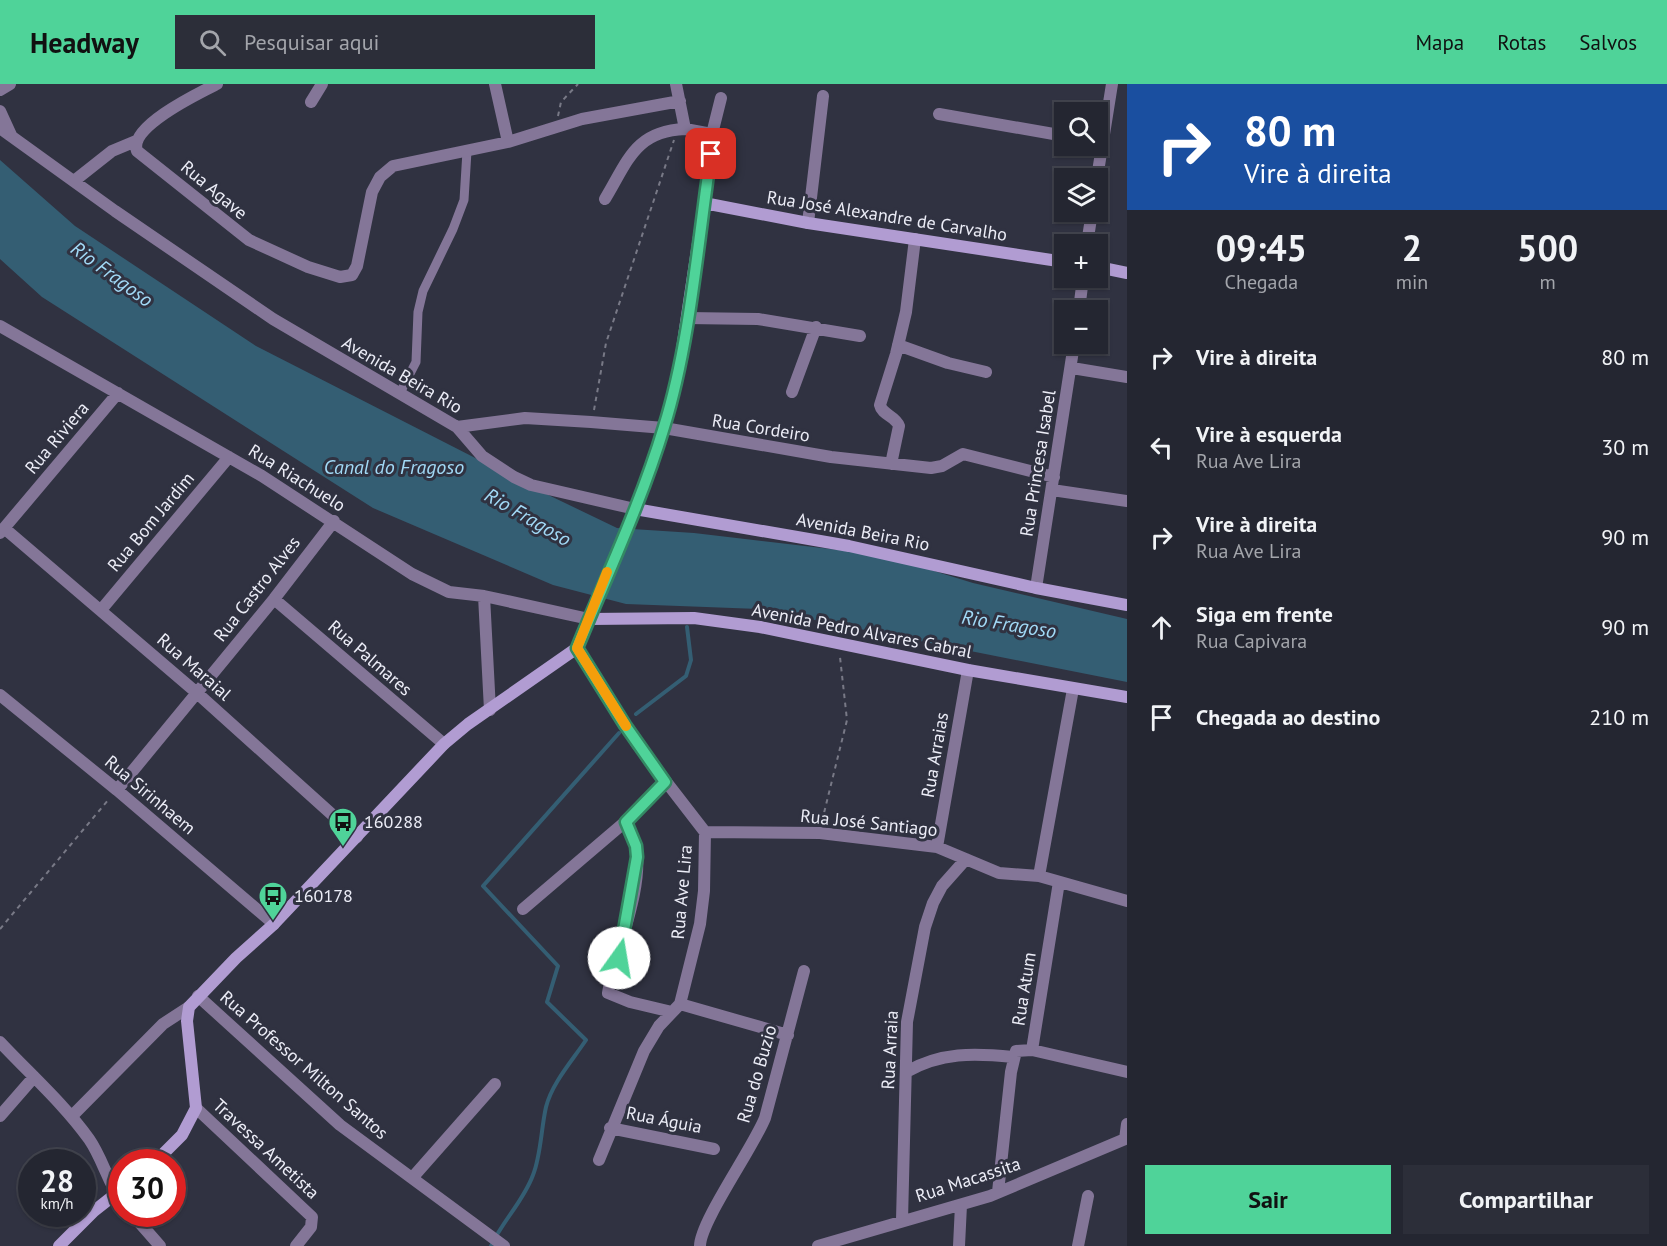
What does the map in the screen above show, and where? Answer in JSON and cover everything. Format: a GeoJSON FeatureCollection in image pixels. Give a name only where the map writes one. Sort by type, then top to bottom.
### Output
{"type":"FeatureCollection","features":[{"type":"Feature","properties":{"kind":"main road","name":"Rua José Alexandre de Carvalho"},"geometry":{"type":"LineString","coordinates":[[704,203],[808,223],[1054,260]]}},
{"type":"Feature","properties":{"kind":"main road"},"geometry":{"type":"LineString","coordinates":[[168,1149],[182,1135],[196,1108],[187,1022],[189,1007],[274,924],[444,744],[577,648],[635,509],[664,428],[674,391],[687,318],[704,203]]}},
{"type":"Feature","properties":{"kind":"main road"},"geometry":{"type":"LineString","coordinates":[[1108,269],[1127,273]]}},
{"type":"Feature","properties":{"kind":"main road","name":"Avenida Beira Rio"},"geometry":{"type":"LineString","coordinates":[[635,509],[849,546],[1036,588],[1127,605]]}},
{"type":"Feature","properties":{"kind":"main road","name":"Avenida Pedro Alvares Cabral"},"geometry":{"type":"LineString","coordinates":[[590,614],[694,618],[835,641],[968,670],[1127,697]]}},
{"type":"Feature","properties":{"kind":"main road"},"geometry":{"type":"LineString","coordinates":[[59,1246],[108,1204]]}},
{"type":"Feature","properties":{"kind":"street"},"geometry":{"type":"LineString","coordinates":[[0,90],[10,84]]}},
{"type":"Feature","properties":{"kind":"street"},"geometry":{"type":"LineString","coordinates":[[74,181],[112,151],[136,141],[152,123],[217,84]]}},
{"type":"Feature","properties":{"kind":"street"},"geometry":{"type":"LineString","coordinates":[[311,102],[322,84]]}},
{"type":"Feature","properties":{"kind":"street"},"geometry":{"type":"LineString","coordinates":[[495,84],[508,142]]}},
{"type":"Feature","properties":{"kind":"street"},"geometry":{"type":"LineString","coordinates":[[676,84],[680,101],[681,129]]}},
{"type":"Feature","properties":{"kind":"street"},"geometry":{"type":"LineString","coordinates":[[1108,103],[1112,84]]}},
{"type":"Feature","properties":{"kind":"street"},"geometry":{"type":"LineString","coordinates":[[808,223],[823,96]]}},
{"type":"Feature","properties":{"kind":"street"},"geometry":{"type":"LineString","coordinates":[[704,203],[712,134],[721,98]]}},
{"type":"Feature","properties":{"kind":"street"},"geometry":{"type":"LineString","coordinates":[[400,393],[416,362],[418,312],[423,291],[453,229],[464,200],[467,151],[508,142],[556,126],[680,101]]}},
{"type":"Feature","properties":{"kind":"street","name":"Avenida Beira Rio"},"geometry":{"type":"LineString","coordinates":[[0,111],[15,141]]}},
{"type":"Feature","properties":{"kind":"street"},"geometry":{"type":"LineString","coordinates":[[939,114],[1054,134]]}},
{"type":"Feature","properties":{"kind":"street","name":"Avenida Beira Rio"},"geometry":{"type":"LineString","coordinates":[[0,128],[15,141],[273,319],[457,427],[482,456],[531,485],[635,509]]}},
{"type":"Feature","properties":{"kind":"street"},"geometry":{"type":"LineString","coordinates":[[605,199],[641,142],[656,134],[681,129],[712,134]]}},
{"type":"Feature","properties":{"kind":"street","name":"Rua Agave"},"geometry":{"type":"LineString","coordinates":[[136,141],[135,147],[138,153],[183,186],[228,226],[249,240],[308,267],[340,277],[348,277],[354,273],[361,252],[370,199],[376,182],[385,172],[411,161],[467,151]]}},
{"type":"Feature","properties":{"kind":"street"},"geometry":{"type":"LineString","coordinates":[[891,464],[899,426],[897,420],[882,410],[880,405],[898,345],[915,239]]}},
{"type":"Feature","properties":{"kind":"street"},"geometry":{"type":"LineString","coordinates":[[687,318],[758,319],[860,336]]}},
{"type":"Feature","properties":{"kind":"street","name":"Rua Riachuelo"},"geometry":{"type":"LineString","coordinates":[[0,326],[229,457],[334,521],[412,574],[449,592],[590,614]]}},
{"type":"Feature","properties":{"kind":"street"},"geometry":{"type":"LineString","coordinates":[[792,392],[816,327]]}},
{"type":"Feature","properties":{"kind":"street"},"geometry":{"type":"LineString","coordinates":[[898,345],[948,363],[986,372]]}},
{"type":"Feature","properties":{"kind":"street","name":"Rua Princesa Isabel"},"geometry":{"type":"LineString","coordinates":[[1036,588],[1073,354]]}},
{"type":"Feature","properties":{"kind":"street"},"geometry":{"type":"LineString","coordinates":[[1072,368],[1127,377]]}},
{"type":"Feature","properties":{"kind":"street","name":"Rua Riviera"},"geometry":{"type":"LineString","coordinates":[[2,531],[118,393]]}},
{"type":"Feature","properties":{"kind":"street","name":"Rua Cordeiro"},"geometry":{"type":"LineString","coordinates":[[457,427],[525,418],[664,428],[776,449],[932,468],[942,466],[963,454],[1054,477]]}},
{"type":"Feature","properties":{"kind":"street","name":"Rua Bom Jardim"},"geometry":{"type":"LineString","coordinates":[[100,610],[229,457]]}},
{"type":"Feature","properties":{"kind":"street"},"geometry":{"type":"LineString","coordinates":[[1052,490],[1127,501]]}},
{"type":"Feature","properties":{"kind":"street","name":"Rua Castro Alves"},"geometry":{"type":"LineString","coordinates":[[117,790],[334,521]]}},
{"type":"Feature","properties":{"kind":"street","name":"Rua Maraial"},"geometry":{"type":"LineString","coordinates":[[2,531],[100,610],[197,693],[357,837]]}},
{"type":"Feature","properties":{"kind":"street"},"geometry":{"type":"LineString","coordinates":[[484,596],[490,710]]}},
{"type":"Feature","properties":{"kind":"street","name":"Rua Palmares"},"geometry":{"type":"LineString","coordinates":[[274,598],[444,744]]}},
{"type":"Feature","properties":{"kind":"street","name":"Rua Ave Lira"},"geometry":{"type":"LineString","coordinates":[[577,648],[625,725],[665,782],[705,832],[704,891],[700,924],[676,1008],[659,1026],[644,1051],[610,1128],[599,1160]]}},
{"type":"Feature","properties":{"kind":"street","name":"Rua Arraias"},"geometry":{"type":"LineString","coordinates":[[937,847],[968,670]]}},
{"type":"Feature","properties":{"kind":"street"},"geometry":{"type":"LineString","coordinates":[[1039,876],[1073,689]]}},
{"type":"Feature","properties":{"kind":"street","name":"Rua Sirinhaem"},"geometry":{"type":"LineString","coordinates":[[0,697],[117,790],[274,924]]}},
{"type":"Feature","properties":{"kind":"street"},"geometry":{"type":"LineString","coordinates":[[523,909],[626,822],[665,782]]}},
{"type":"Feature","properties":{"kind":"street"},"geometry":{"type":"LineString","coordinates":[[626,822],[636,846],[636,872],[624,935],[608,993],[788,1035]]}},
{"type":"Feature","properties":{"kind":"street","name":"Rua José Santiago"},"geometry":{"type":"LineString","coordinates":[[705,832],[820,833],[937,847],[1008,875],[1039,876],[1127,901]]}},
{"type":"Feature","properties":{"kind":"street","name":"Rua Arraia"},"geometry":{"type":"LineString","coordinates":[[902,1220],[907,1022],[925,927],[942,886],[966,860]]}},
{"type":"Feature","properties":{"kind":"street","name":"Rua Atum"},"geometry":{"type":"LineString","coordinates":[[1013,1057],[1019,1050],[1032,1050],[1059,882]]}},
{"type":"Feature","properties":{"kind":"street","name":"Rua do Buzio"},"geometry":{"type":"LineString","coordinates":[[700,1246],[705,1227],[757,1137],[788,1035],[804,971]]}},
{"type":"Feature","properties":{"kind":"street","name":"Rua Professor Milton Santos"},"geometry":{"type":"LineString","coordinates":[[198,996],[340,1125],[503,1245]]}},
{"type":"Feature","properties":{"kind":"street"},"geometry":{"type":"LineString","coordinates":[[72,1116],[163,1024],[189,1007]]}},
{"type":"Feature","properties":{"kind":"street"},"geometry":{"type":"LineString","coordinates":[[0,1042],[72,1116],[108,1171]]}},
{"type":"Feature","properties":{"kind":"street"},"geometry":{"type":"LineString","coordinates":[[1032,1050],[1127,1072]]}},
{"type":"Feature","properties":{"kind":"street"},"geometry":{"type":"LineString","coordinates":[[906,1072],[926,1061],[946,1056],[981,1054],[1013,1057],[998,1192]]}},
{"type":"Feature","properties":{"kind":"street"},"geometry":{"type":"LineString","coordinates":[[0,1116],[34,1077]]}},
{"type":"Feature","properties":{"kind":"street"},"geometry":{"type":"LineString","coordinates":[[413,1177],[495,1084]]}},
{"type":"Feature","properties":{"kind":"street","name":"Travessa Ametista"},"geometry":{"type":"LineString","coordinates":[[196,1108],[312,1217],[311,1227],[298,1245]]}},
{"type":"Feature","properties":{"kind":"street","name":"Rua Macassita"},"geometry":{"type":"LineString","coordinates":[[818,1246],[902,1220],[961,1205],[998,1192],[1125,1139],[1127,1124]]}},
{"type":"Feature","properties":{"kind":"street","name":"Rua Águia"},"geometry":{"type":"LineString","coordinates":[[610,1128],[714,1149]]}},
{"type":"Feature","properties":{"kind":"street"},"geometry":{"type":"LineString","coordinates":[[1078,1246],[1088,1196]]}},
{"type":"Feature","properties":{"kind":"street"},"geometry":{"type":"LineString","coordinates":[[959,1246],[961,1205]]}},
{"type":"Feature","properties":{"kind":"street"},"geometry":{"type":"LineString","coordinates":[[143,1227],[160,1246]]}},
{"type":"Feature","properties":{"kind":"path"},"geometry":{"type":"LineString","coordinates":[[556,126],[561,102],[578,84]]}},
{"type":"Feature","properties":{"kind":"path"},"geometry":{"type":"LineString","coordinates":[[591,422],[606,343],[681,129]]}},
{"type":"Feature","properties":{"kind":"path"},"geometry":{"type":"LineString","coordinates":[[820,833],[847,720],[842,662],[835,641]]}},
{"type":"Feature","properties":{"kind":"path"},"geometry":{"type":"LineString","coordinates":[[0,929],[117,790]]}},
{"type":"Feature","properties":{"kind":"water","name":"Canal do Fragoso"},"geometry":{"type":"Polygon","coordinates":[[[0,160],[75,226],[256,346],[617,528],[694,533],[882,555],[973,583],[1127,619],[1127,682],[759,609],[626,604],[553,585],[373,508],[42,297],[0,259],[0,160]]]}},
{"type":"Feature","properties":{"kind":"waterway"},"geometry":{"type":"LineString","coordinates":[[636,714],[686,676],[691,660],[687,627]]}},
{"type":"Feature","properties":{"kind":"waterway"},"geometry":{"type":"LineString","coordinates":[[491,1246],[524,1194],[533,1175],[538,1159],[546,1107],[553,1089],[586,1040],[547,1002],[558,966],[483,886],[619,733]]}},
{"type":"Feature","properties":{"kind":"slow traffic"},"geometry":{"type":"LineString","coordinates":[[607,572],[577,648],[626,726]]}},
{"type":"Feature","properties":{"kind":"place","name":"160288"},"geometry":{"type":"Point","coordinates":[343,848]}},
{"type":"Feature","properties":{"kind":"place","name":"160178"},"geometry":{"type":"Point","coordinates":[273,922]}},
{"type":"Feature","properties":{"kind":"route"},"geometry":{"type":"LineString","coordinates":[[619,958],[637,857],[636,846],[626,822],[665,782],[625,725],[577,648],[635,509],[669,410],[687,318],[711,154]]}},
{"type":"Feature","properties":{"kind":"water label","name":"Rio Fragoso"},"geometry":{"type":"Point","coordinates":[112,274]}},
{"type":"Feature","properties":{"kind":"water label","name":"Rio Fragoso"},"geometry":{"type":"Point","coordinates":[528,517]}},
{"type":"Feature","properties":{"kind":"water label","name":"Rio Fragoso"},"geometry":{"type":"Point","coordinates":[1009,624]}}]}
